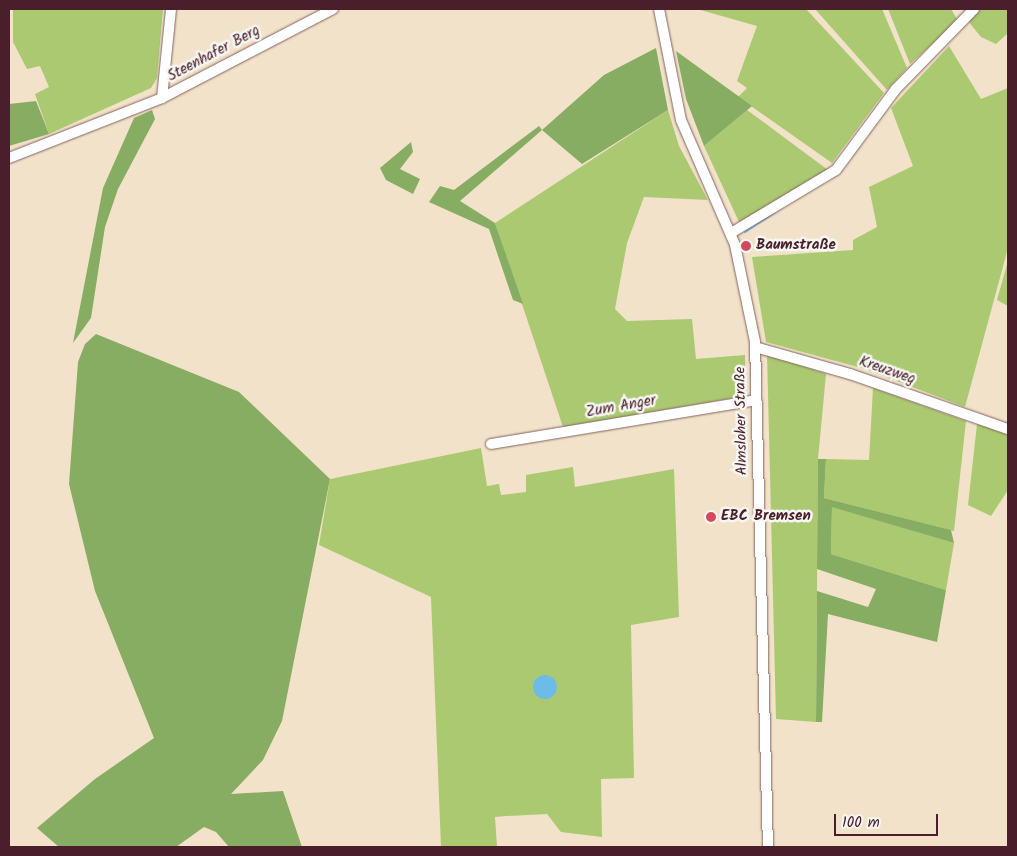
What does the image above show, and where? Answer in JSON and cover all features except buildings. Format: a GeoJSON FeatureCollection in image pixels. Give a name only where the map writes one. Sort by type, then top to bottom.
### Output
{"type":"FeatureCollection","features":[{"type":"Feature","properties":{"kind":"street","name":"Steenhafer Berg"},"geometry":{"type":"LineString","coordinates":[[162,98],[171,9]]}},
{"type":"Feature","properties":{"kind":"street","name":"Steenhafer Berg"},"geometry":{"type":"LineString","coordinates":[[9,158],[162,98],[333,9]]}},
{"type":"Feature","properties":{"kind":"street","name":"Almsloher Straße"},"geometry":{"type":"LineString","coordinates":[[659,9],[681,120],[731,233],[741,262],[755,347],[768,847]]}},
{"type":"Feature","properties":{"kind":"street"},"geometry":{"type":"LineString","coordinates":[[731,233],[836,170],[896,89],[974,9]]}},
{"type":"Feature","properties":{"kind":"street","name":"Kreuzweg"},"geometry":{"type":"LineString","coordinates":[[755,347],[850,374],[1008,429]]}},
{"type":"Feature","properties":{"kind":"street","name":"Zum Anger"},"geometry":{"type":"LineString","coordinates":[[491,444],[756,400]]}},
{"type":"Feature","properties":{"kind":"green space"},"geometry":{"type":"Polygon","coordinates":[[[13,9],[163,9],[157,78],[151,88],[49,134],[35,94],[49,87],[40,66],[27,69],[13,42],[13,9]]]}},
{"type":"Feature","properties":{"kind":"green space"},"geometry":{"type":"Polygon","coordinates":[[[697,9],[806,9],[884,93],[832,163],[738,97],[747,88],[737,81],[757,26],[697,9]]]}},
{"type":"Feature","properties":{"kind":"green space"},"geometry":{"type":"Polygon","coordinates":[[[815,9],[882,9],[907,68],[887,90],[815,9]]]}},
{"type":"Feature","properties":{"kind":"green space"},"geometry":{"type":"Polygon","coordinates":[[[888,9],[951,9],[958,21],[910,64],[888,9]]]}},
{"type":"Feature","properties":{"kind":"green space"},"geometry":{"type":"Polygon","coordinates":[[[979,9],[1008,9],[1008,33],[996,44],[981,37],[967,20],[979,9]]]}},
{"type":"Feature","properties":{"kind":"green space"},"geometry":{"type":"Polygon","coordinates":[[[949,46],[981,99],[1008,88],[1008,248],[965,407],[865,369],[766,342],[752,257],[853,250],[853,240],[877,227],[869,187],[913,166],[891,108],[949,46]]]}},
{"type":"Feature","properties":{"kind":"green space"},"geometry":{"type":"Polygon","coordinates":[[[656,48],[668,110],[582,164],[542,130],[604,75],[656,48]]]}},
{"type":"Feature","properties":{"kind":"green space"},"geometry":{"type":"Polygon","coordinates":[[[676,51],[752,106],[704,146],[686,99],[676,51]]]}},
{"type":"Feature","properties":{"kind":"green space"},"geometry":{"type":"Polygon","coordinates":[[[36,101],[49,134],[9,146],[9,104],[36,101]]]}},
{"type":"Feature","properties":{"kind":"green space"},"geometry":{"type":"Polygon","coordinates":[[[152,110],[155,119],[118,189],[105,227],[91,318],[73,343],[103,188],[134,118],[152,110]]]}},
{"type":"Feature","properties":{"kind":"green space"},"geometry":{"type":"Polygon","coordinates":[[[668,110],[679,146],[708,200],[644,197],[627,243],[615,309],[627,321],[692,319],[696,359],[745,355],[746,396],[563,427],[495,223],[668,110]]]}},
{"type":"Feature","properties":{"kind":"green space"},"geometry":{"type":"Polygon","coordinates":[[[747,110],[828,170],[740,224],[704,146],[747,110]]]}},
{"type":"Feature","properties":{"kind":"green space"},"geometry":{"type":"Polygon","coordinates":[[[539,126],[542,130],[460,201],[495,223],[523,304],[513,300],[489,229],[429,202],[440,186],[454,190],[539,126]]]}},
{"type":"Feature","properties":{"kind":"green space"},"geometry":{"type":"Polygon","coordinates":[[[411,142],[413,152],[400,169],[420,179],[413,194],[386,180],[380,168],[411,142]]]}},
{"type":"Feature","properties":{"kind":"green space"},"geometry":{"type":"Polygon","coordinates":[[[1008,261],[1008,306],[997,300],[1008,261]]]}},
{"type":"Feature","properties":{"kind":"green space"},"geometry":{"type":"Polygon","coordinates":[[[96,334],[239,392],[330,479],[282,721],[263,760],[231,794],[283,791],[302,847],[229,847],[216,832],[204,827],[176,847],[59,847],[37,828],[95,779],[154,738],[95,591],[69,484],[78,362],[85,344],[96,334]]]}},
{"type":"Feature","properties":{"kind":"green space"},"geometry":{"type":"Polygon","coordinates":[[[767,353],[826,374],[818,459],[816,722],[776,719],[767,353]]]}},
{"type":"Feature","properties":{"kind":"green space"},"geometry":{"type":"Polygon","coordinates":[[[873,388],[966,421],[954,531],[824,498],[826,459],[869,460],[873,388]]]}},
{"type":"Feature","properties":{"kind":"green space"},"geometry":{"type":"Polygon","coordinates":[[[977,424],[1008,434],[1008,490],[991,516],[968,505],[977,424]]]}},
{"type":"Feature","properties":{"kind":"green space"},"geometry":{"type":"Polygon","coordinates":[[[481,448],[487,486],[499,484],[501,495],[526,492],[526,475],[573,467],[575,487],[674,469],[679,617],[631,625],[634,778],[601,779],[602,837],[561,832],[547,814],[506,816],[495,817],[497,847],[441,847],[431,597],[319,545],[330,479],[481,448]]]}},
{"type":"Feature","properties":{"kind":"green space"},"geometry":{"type":"Polygon","coordinates":[[[818,459],[826,459],[824,498],[951,530],[954,543],[832,507],[831,554],[946,590],[937,642],[828,614],[822,722],[816,722],[817,591],[868,607],[876,589],[817,569],[818,459]]]}},
{"type":"Feature","properties":{"kind":"green space"},"geometry":{"type":"Polygon","coordinates":[[[832,506],[954,543],[946,590],[831,554],[832,506]]]}},
{"type":"Feature","properties":{"kind":"water"},"geometry":{"type":"Polygon","coordinates":[[[545,675],[553,679],[557,687],[553,695],[545,699],[537,695],[533,687],[537,679],[545,675]]]}},
{"type":"Feature","properties":{"kind":"waterway"},"geometry":{"type":"LineString","coordinates":[[745,232],[774,213]]}},
{"type":"Feature","properties":{"kind":"place","name":"Baumstraße"},"geometry":{"type":"Point","coordinates":[746,246]}},
{"type":"Feature","properties":{"kind":"place","name":"EBC Bremsen"},"geometry":{"type":"Point","coordinates":[711,517]}}]}
